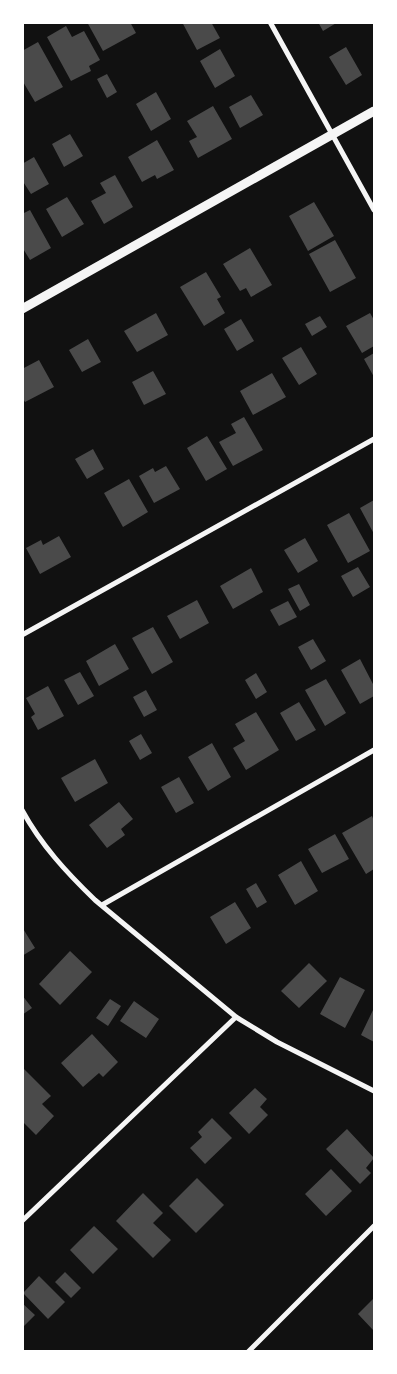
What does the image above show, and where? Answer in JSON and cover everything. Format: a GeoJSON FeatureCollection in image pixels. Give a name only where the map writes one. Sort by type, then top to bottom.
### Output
{"type":"FeatureCollection","features":[{"type":"Feature","properties":{"kind":"street"},"geometry":{"type":"LineString","coordinates":[[270,22],[374,210]]}},
{"type":"Feature","properties":{"kind":"street"},"geometry":{"type":"LineString","coordinates":[[22,309],[374,110]]}},
{"type":"Feature","properties":{"kind":"street"},"geometry":{"type":"LineString","coordinates":[[22,635],[374,439]]}},
{"type":"Feature","properties":{"kind":"street"},"geometry":{"type":"LineString","coordinates":[[102,905],[374,750]]}},
{"type":"Feature","properties":{"kind":"street"},"geometry":{"type":"LineString","coordinates":[[22,810],[40,840],[76,882],[236,1016],[277,1042],[374,1090]]}},
{"type":"Feature","properties":{"kind":"street"},"geometry":{"type":"LineString","coordinates":[[22,1220],[236,1016]]}},
{"type":"Feature","properties":{"kind":"street"},"geometry":{"type":"LineString","coordinates":[[248,1352],[374,1226]]}},
{"type":"Feature","properties":{"kind":"building"},"geometry":{"type":"Polygon","coordinates":[[[87,22],[130,22],[136,33],[103,51],[87,22]]]}},
{"type":"Feature","properties":{"kind":"building"},"geometry":{"type":"Polygon","coordinates":[[[182,22],[211,22],[220,38],[197,50],[182,22]]]}},
{"type":"Feature","properties":{"kind":"building"},"geometry":{"type":"Polygon","coordinates":[[[318,22],[338,22],[323,31],[318,22]]]}},
{"type":"Feature","properties":{"kind":"building"},"geometry":{"type":"Polygon","coordinates":[[[66,26],[72,37],[84,31],[100,60],[89,66],[91,71],[71,81],[47,37],[66,26]]]}},
{"type":"Feature","properties":{"kind":"building"},"geometry":{"type":"Polygon","coordinates":[[[38,42],[63,87],[35,102],[22,80],[22,51],[38,42]]]}},
{"type":"Feature","properties":{"kind":"building"},"geometry":{"type":"Polygon","coordinates":[[[346,47],[362,75],[346,85],[329,57],[346,47]]]}},
{"type":"Feature","properties":{"kind":"building"},"geometry":{"type":"Polygon","coordinates":[[[220,49],[235,76],[215,88],[200,61],[220,49]]]}},
{"type":"Feature","properties":{"kind":"building"},"geometry":{"type":"Polygon","coordinates":[[[107,74],[117,92],[107,98],[97,79],[107,74]]]}},
{"type":"Feature","properties":{"kind":"building"},"geometry":{"type":"Polygon","coordinates":[[[156,92],[171,119],[151,131],[136,104],[156,92]]]}},
{"type":"Feature","properties":{"kind":"building"},"geometry":{"type":"Polygon","coordinates":[[[251,95],[263,115],[240,128],[229,107],[251,95]]]}},
{"type":"Feature","properties":{"kind":"building"},"geometry":{"type":"Polygon","coordinates":[[[213,106],[232,139],[198,158],[189,141],[197,137],[187,121],[213,106]]]}},
{"type":"Feature","properties":{"kind":"building"},"geometry":{"type":"Polygon","coordinates":[[[70,134],[83,156],[64,167],[52,144],[70,134]]]}},
{"type":"Feature","properties":{"kind":"building"},"geometry":{"type":"Polygon","coordinates":[[[157,140],[174,170],[157,179],[155,175],[142,182],[128,157],[157,140]]]}},
{"type":"Feature","properties":{"kind":"building"},"geometry":{"type":"Polygon","coordinates":[[[34,157],[49,184],[31,194],[22,180],[22,164],[34,157]]]}},
{"type":"Feature","properties":{"kind":"building"},"geometry":{"type":"Polygon","coordinates":[[[115,175],[133,207],[104,224],[91,201],[106,193],[100,183],[115,175]]]}},
{"type":"Feature","properties":{"kind":"building"},"geometry":{"type":"Polygon","coordinates":[[[67,197],[84,224],[62,237],[46,209],[67,197]]]}},
{"type":"Feature","properties":{"kind":"building"},"geometry":{"type":"Polygon","coordinates":[[[314,202],[334,236],[308,251],[289,216],[314,202]]]}},
{"type":"Feature","properties":{"kind":"building"},"geometry":{"type":"Polygon","coordinates":[[[30,210],[51,248],[30,260],[22,247],[22,214],[30,210]]]}},
{"type":"Feature","properties":{"kind":"building"},"geometry":{"type":"Polygon","coordinates":[[[335,240],[356,278],[330,292],[309,254],[335,240]]]}},
{"type":"Feature","properties":{"kind":"building"},"geometry":{"type":"Polygon","coordinates":[[[250,248],[272,285],[251,297],[246,288],[240,291],[223,264],[250,248]]]}},
{"type":"Feature","properties":{"kind":"building"},"geometry":{"type":"Polygon","coordinates":[[[206,272],[221,297],[217,299],[225,313],[204,326],[180,287],[206,272]]]}},
{"type":"Feature","properties":{"kind":"building"},"geometry":{"type":"Polygon","coordinates":[[[156,313],[168,335],[137,352],[124,331],[156,313]]]}},
{"type":"Feature","properties":{"kind":"building"},"geometry":{"type":"Polygon","coordinates":[[[370,313],[374,320],[374,346],[362,353],[346,326],[370,313]]]}},
{"type":"Feature","properties":{"kind":"building"},"geometry":{"type":"Polygon","coordinates":[[[320,316],[327,327],[312,336],[305,324],[320,316]]]}},
{"type":"Feature","properties":{"kind":"building"},"geometry":{"type":"Polygon","coordinates":[[[241,319],[254,341],[237,351],[224,329],[241,319]]]}},
{"type":"Feature","properties":{"kind":"building"},"geometry":{"type":"Polygon","coordinates":[[[88,339],[101,362],[82,372],[69,350],[88,339]]]}},
{"type":"Feature","properties":{"kind":"building"},"geometry":{"type":"Polygon","coordinates":[[[301,347],[317,374],[299,385],[282,358],[301,347]]]}},
{"type":"Feature","properties":{"kind":"building"},"geometry":{"type":"Polygon","coordinates":[[[374,353],[374,377],[364,359],[374,353]]]}},
{"type":"Feature","properties":{"kind":"building"},"geometry":{"type":"Polygon","coordinates":[[[39,360],[54,387],[25,402],[22,397],[22,369],[39,360]]]}},
{"type":"Feature","properties":{"kind":"building"},"geometry":{"type":"Polygon","coordinates":[[[153,371],[166,394],[144,405],[132,382],[153,371]]]}},
{"type":"Feature","properties":{"kind":"building"},"geometry":{"type":"Polygon","coordinates":[[[272,373],[286,397],[253,415],[240,391],[272,373]]]}},
{"type":"Feature","properties":{"kind":"building"},"geometry":{"type":"Polygon","coordinates":[[[244,417],[263,450],[233,466],[219,442],[236,433],[231,424],[244,417]]]}},
{"type":"Feature","properties":{"kind":"building"},"geometry":{"type":"Polygon","coordinates":[[[207,436],[227,469],[206,481],[187,448],[207,436]]]}},
{"type":"Feature","properties":{"kind":"building"},"geometry":{"type":"Polygon","coordinates":[[[93,449],[104,469],[87,479],[75,459],[93,449]]]}},
{"type":"Feature","properties":{"kind":"building"},"geometry":{"type":"Polygon","coordinates":[[[166,466],[180,489],[154,503],[139,476],[153,468],[155,472],[166,466]]]}},
{"type":"Feature","properties":{"kind":"building"},"geometry":{"type":"Polygon","coordinates":[[[129,479],[148,512],[123,527],[104,493],[129,479]]]}},
{"type":"Feature","properties":{"kind":"building"},"geometry":{"type":"Polygon","coordinates":[[[374,500],[374,534],[360,508],[374,500]]]}},
{"type":"Feature","properties":{"kind":"building"},"geometry":{"type":"Polygon","coordinates":[[[349,513],[370,551],[348,563],[327,525],[349,513]]]}},
{"type":"Feature","properties":{"kind":"building"},"geometry":{"type":"Polygon","coordinates":[[[59,536],[71,557],[40,574],[26,548],[41,540],[43,545],[59,536]]]}},
{"type":"Feature","properties":{"kind":"building"},"geometry":{"type":"Polygon","coordinates":[[[305,538],[318,561],[298,573],[284,550],[305,538]]]}},
{"type":"Feature","properties":{"kind":"building"},"geometry":{"type":"Polygon","coordinates":[[[358,567],[370,587],[353,597],[341,576],[358,567]]]}},
{"type":"Feature","properties":{"kind":"building"},"geometry":{"type":"Polygon","coordinates":[[[251,568],[263,592],[233,609],[220,586],[251,568]]]}},
{"type":"Feature","properties":{"kind":"building"},"geometry":{"type":"Polygon","coordinates":[[[299,584],[310,605],[300,611],[288,589],[299,584]]]}},
{"type":"Feature","properties":{"kind":"building"},"geometry":{"type":"Polygon","coordinates":[[[197,600],[209,623],[180,639],[167,616],[197,600]]]}},
{"type":"Feature","properties":{"kind":"building"},"geometry":{"type":"Polygon","coordinates":[[[288,601],[297,617],[279,626],[270,610],[288,601]]]}},
{"type":"Feature","properties":{"kind":"building"},"geometry":{"type":"Polygon","coordinates":[[[153,627],[173,662],[152,674],[132,638],[153,627]]]}},
{"type":"Feature","properties":{"kind":"building"},"geometry":{"type":"Polygon","coordinates":[[[313,639],[326,661],[311,670],[298,647],[313,639]]]}},
{"type":"Feature","properties":{"kind":"building"},"geometry":{"type":"Polygon","coordinates":[[[115,644],[129,669],[99,686],[86,661],[115,644]]]}},
{"type":"Feature","properties":{"kind":"building"},"geometry":{"type":"Polygon","coordinates":[[[360,659],[374,686],[374,696],[360,704],[341,670],[360,659]]]}},
{"type":"Feature","properties":{"kind":"building"},"geometry":{"type":"Polygon","coordinates":[[[80,672],[94,696],[78,705],[64,680],[80,672]]]}},
{"type":"Feature","properties":{"kind":"building"},"geometry":{"type":"Polygon","coordinates":[[[256,673],[267,692],[256,699],[245,680],[256,673]]]}},
{"type":"Feature","properties":{"kind":"building"},"geometry":{"type":"Polygon","coordinates":[[[326,679],[346,713],[325,726],[305,690],[326,679]]]}},
{"type":"Feature","properties":{"kind":"building"},"geometry":{"type":"Polygon","coordinates":[[[48,686],[64,716],[38,730],[31,717],[35,714],[26,698],[48,686]]]}},
{"type":"Feature","properties":{"kind":"building"},"geometry":{"type":"Polygon","coordinates":[[[146,690],[157,710],[144,717],[133,697],[146,690]]]}},
{"type":"Feature","properties":{"kind":"building"},"geometry":{"type":"Polygon","coordinates":[[[299,702],[316,730],[296,741],[280,713],[299,702]]]}},
{"type":"Feature","properties":{"kind":"building"},"geometry":{"type":"Polygon","coordinates":[[[256,712],[279,750],[246,770],[233,748],[245,741],[235,724],[256,712]]]}},
{"type":"Feature","properties":{"kind":"building"},"geometry":{"type":"Polygon","coordinates":[[[141,734],[152,753],[140,760],[129,741],[141,734]]]}},
{"type":"Feature","properties":{"kind":"building"},"geometry":{"type":"Polygon","coordinates":[[[212,743],[231,777],[208,791],[188,757],[212,743]]]}},
{"type":"Feature","properties":{"kind":"building"},"geometry":{"type":"Polygon","coordinates":[[[95,759],[108,783],[75,802],[61,778],[95,759]]]}},
{"type":"Feature","properties":{"kind":"building"},"geometry":{"type":"Polygon","coordinates":[[[179,777],[194,803],[176,813],[161,787],[179,777]]]}},
{"type":"Feature","properties":{"kind":"building"},"geometry":{"type":"Polygon","coordinates":[[[119,802],[133,819],[121,829],[125,835],[107,848],[89,825],[119,802]]]}},
{"type":"Feature","properties":{"kind":"building"},"geometry":{"type":"Polygon","coordinates":[[[372,816],[374,821],[374,869],[366,874],[342,833],[372,816]]]}},
{"type":"Feature","properties":{"kind":"building"},"geometry":{"type":"Polygon","coordinates":[[[335,834],[349,859],[322,873],[308,849],[335,834]]]}},
{"type":"Feature","properties":{"kind":"building"},"geometry":{"type":"Polygon","coordinates":[[[301,861],[318,891],[295,905],[278,875],[301,861]]]}},
{"type":"Feature","properties":{"kind":"building"},"geometry":{"type":"Polygon","coordinates":[[[256,883],[267,902],[257,908],[246,889],[256,883]]]}},
{"type":"Feature","properties":{"kind":"building"},"geometry":{"type":"Polygon","coordinates":[[[235,902],[251,928],[226,944],[210,917],[235,902]]]}},
{"type":"Feature","properties":{"kind":"building"},"geometry":{"type":"Polygon","coordinates":[[[22,927],[35,948],[22,956],[22,927]]]}},
{"type":"Feature","properties":{"kind":"building"},"geometry":{"type":"Polygon","coordinates":[[[70,951],[92,972],[60,1005],[39,984],[70,951]]]}},
{"type":"Feature","properties":{"kind":"building"},"geometry":{"type":"Polygon","coordinates":[[[309,963],[327,981],[299,1008],[281,991],[309,963]]]}},
{"type":"Feature","properties":{"kind":"building"},"geometry":{"type":"Polygon","coordinates":[[[340,977],[365,990],[345,1028],[320,1014],[340,977]]]}},
{"type":"Feature","properties":{"kind":"building"},"geometry":{"type":"Polygon","coordinates":[[[22,995],[32,1008],[22,1015],[22,995]]]}},
{"type":"Feature","properties":{"kind":"building"},"geometry":{"type":"Polygon","coordinates":[[[110,999],[121,1006],[108,1026],[96,1018],[110,999]]]}},
{"type":"Feature","properties":{"kind":"building"},"geometry":{"type":"Polygon","coordinates":[[[134,1001],[159,1019],[146,1038],[120,1021],[134,1001]]]}},
{"type":"Feature","properties":{"kind":"building"},"geometry":{"type":"Polygon","coordinates":[[[374,1011],[374,1042],[361,1035],[374,1011]]]}},
{"type":"Feature","properties":{"kind":"building"},"geometry":{"type":"Polygon","coordinates":[[[92,1034],[118,1062],[103,1077],[99,1073],[83,1087],[61,1063],[92,1034]]]}},
{"type":"Feature","properties":{"kind":"building"},"geometry":{"type":"Polygon","coordinates":[[[22,1067],[51,1096],[42,1104],[54,1116],[36,1135],[22,1121],[22,1067]]]}},
{"type":"Feature","properties":{"kind":"building"},"geometry":{"type":"Polygon","coordinates":[[[255,1088],[267,1099],[260,1107],[268,1115],[249,1134],[229,1113],[255,1088]]]}},
{"type":"Feature","properties":{"kind":"building"},"geometry":{"type":"Polygon","coordinates":[[[212,1118],[232,1138],[205,1164],[190,1148],[202,1137],[198,1132],[212,1118]]]}},
{"type":"Feature","properties":{"kind":"building"},"geometry":{"type":"Polygon","coordinates":[[[347,1129],[374,1158],[366,1168],[371,1173],[360,1184],[326,1149],[347,1129]]]}},
{"type":"Feature","properties":{"kind":"building"},"geometry":{"type":"Polygon","coordinates":[[[331,1169],[352,1191],[326,1216],[305,1194],[331,1169]]]}},
{"type":"Feature","properties":{"kind":"building"},"geometry":{"type":"Polygon","coordinates":[[[197,1178],[224,1205],[196,1233],[169,1206],[197,1178]]]}},
{"type":"Feature","properties":{"kind":"building"},"geometry":{"type":"Polygon","coordinates":[[[143,1193],[163,1213],[153,1223],[171,1240],[153,1258],[116,1221],[143,1193]]]}},
{"type":"Feature","properties":{"kind":"building"},"geometry":{"type":"Polygon","coordinates":[[[94,1226],[118,1249],[93,1274],[70,1250],[94,1226]]]}},
{"type":"Feature","properties":{"kind":"building"},"geometry":{"type":"Polygon","coordinates":[[[65,1272],[81,1288],[71,1298],[55,1282],[65,1272]]]}},
{"type":"Feature","properties":{"kind":"building"},"geometry":{"type":"Polygon","coordinates":[[[39,1276],[65,1302],[48,1319],[23,1293],[39,1276]]]}},
{"type":"Feature","properties":{"kind":"building"},"geometry":{"type":"Polygon","coordinates":[[[374,1298],[374,1331],[358,1314],[374,1298]]]}},
{"type":"Feature","properties":{"kind":"building"},"geometry":{"type":"Polygon","coordinates":[[[22,1303],[35,1315],[22,1328],[22,1303]]]}}]}
